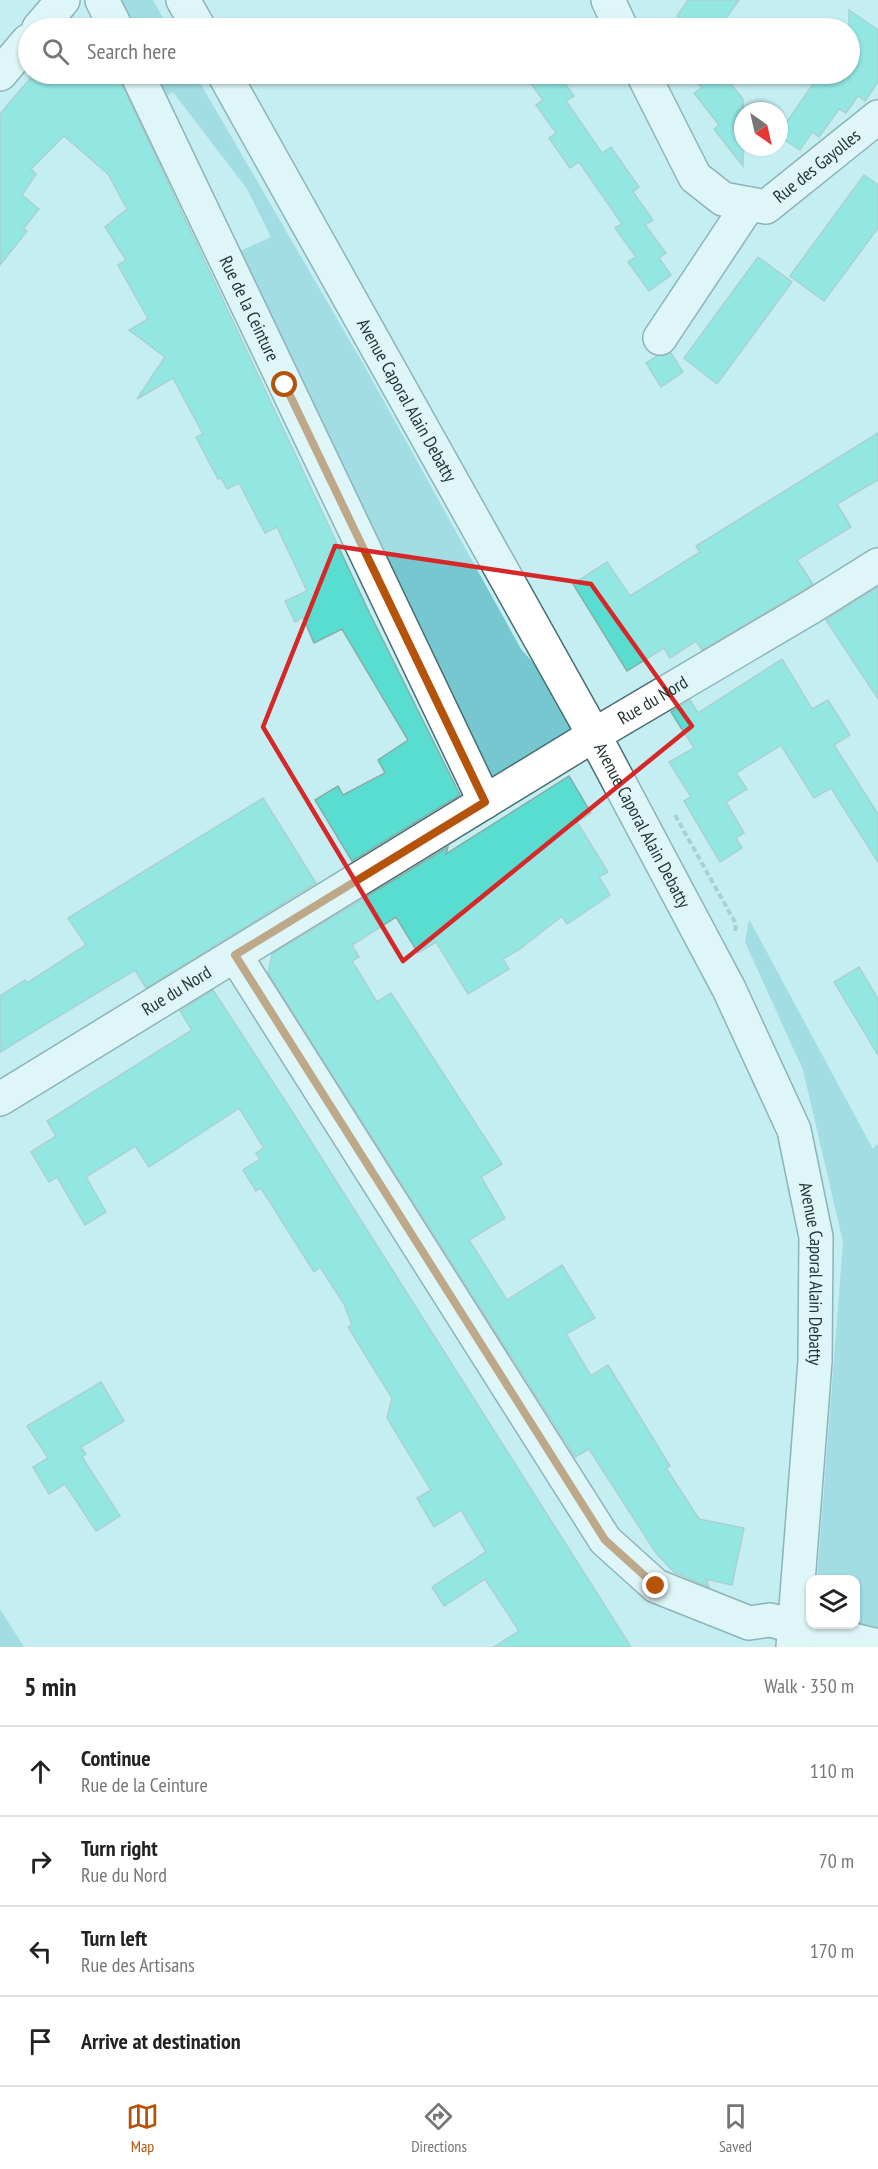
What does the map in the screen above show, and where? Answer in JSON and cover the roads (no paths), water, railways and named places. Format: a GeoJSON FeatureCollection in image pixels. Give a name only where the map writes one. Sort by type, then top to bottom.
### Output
{"type":"FeatureCollection","features":[{"type":"Feature","properties":{"kind":"street"},"geometry":{"type":"LineString","coordinates":[[48,18],[63,0]]}},
{"type":"Feature","properties":{"kind":"street"},"geometry":{"type":"LineString","coordinates":[[102,0],[111,18]]}},
{"type":"Feature","properties":{"kind":"street"},"geometry":{"type":"LineString","coordinates":[[183,0],[193,18]]}},
{"type":"Feature","properties":{"kind":"street"},"geometry":{"type":"LineString","coordinates":[[608,0],[616,18]]}},
{"type":"Feature","properties":{"kind":"street"},"geometry":{"type":"LineString","coordinates":[[0,74],[18,53]]}},
{"type":"Feature","properties":{"kind":"street","name":"Rue de la Ceinture"},"geometry":{"type":"LineString","coordinates":[[142,84],[485,802]]}},
{"type":"Feature","properties":{"kind":"street","name":"Avenue Caporal Alain Debatty"},"geometry":{"type":"LineString","coordinates":[[230,84],[594,735],[729,989],[794,1130],[816,1236],[815,1361],[794,1637]]}},
{"type":"Feature","properties":{"kind":"street","name":"Rue des Gayolles"},"geometry":{"type":"LineString","coordinates":[[648,84],[695,177],[723,199],[766,207],[878,117]]}},
{"type":"Feature","properties":{"kind":"street"},"geometry":{"type":"LineString","coordinates":[[660,338],[749,204]]}},
{"type":"Feature","properties":{"kind":"street","name":"Rue du Nord"},"geometry":{"type":"LineString","coordinates":[[0,1099],[594,735],[812,608],[878,565]]}},
{"type":"Feature","properties":{"kind":"street"},"geometry":{"type":"LineString","coordinates":[[235,955],[605,1540],[656,1586],[749,1623],[770,1620],[794,1637],[878,1646]]}}]}
